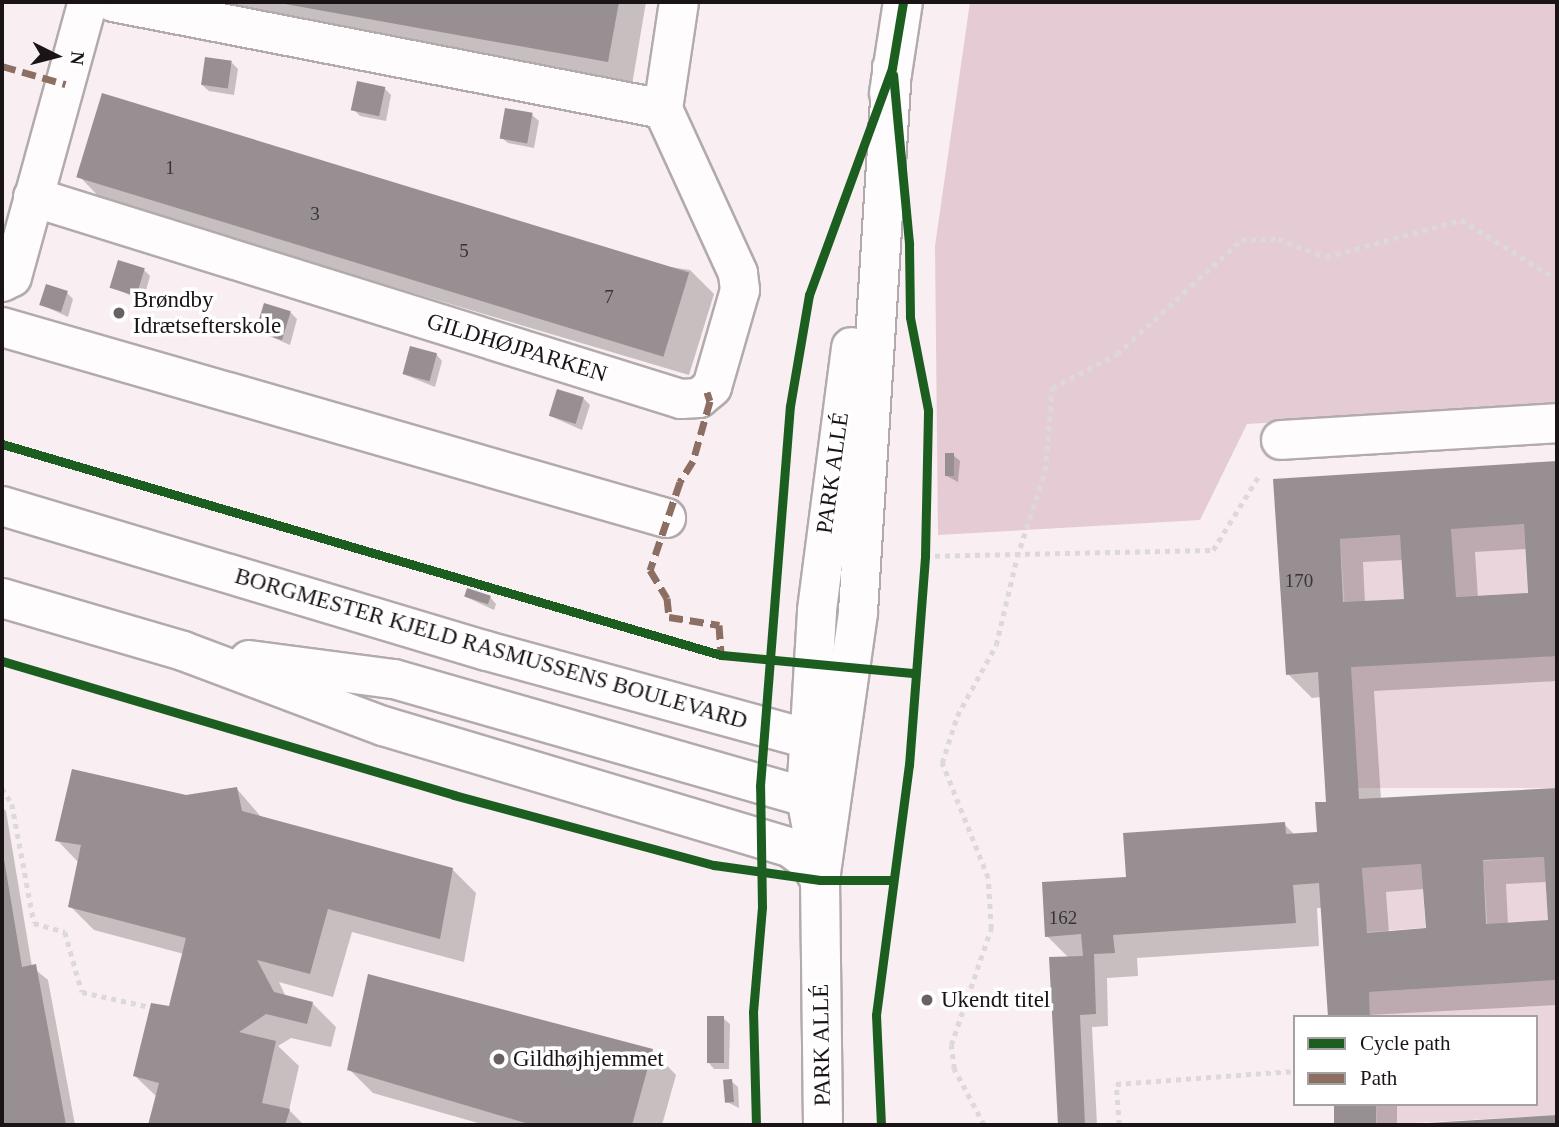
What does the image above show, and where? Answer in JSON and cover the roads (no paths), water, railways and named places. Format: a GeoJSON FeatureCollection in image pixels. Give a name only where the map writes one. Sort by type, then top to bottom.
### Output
{"type":"FeatureCollection","features":[{"type":"Feature","properties":{"kind":"street"},"geometry":{"type":"LineString","coordinates":[[2,282],[12,277],[88,2]]}},
{"type":"Feature","properties":{"kind":"street"},"geometry":{"type":"LineString","coordinates":[[113,2],[663,109],[679,2]]}},
{"type":"Feature","properties":{"kind":"street","name":"PARK ALLÉ"},"geometry":{"type":"LineString","coordinates":[[823,1125],[820,880],[806,797],[822,551],[903,2]]}},
{"type":"Feature","properties":{"kind":"street","name":"PARK ALLÉ"},"geometry":{"type":"LineString","coordinates":[[820,880],[858,612],[892,68]]}},
{"type":"Feature","properties":{"kind":"street","name":"GILDHØJPARKEN"},"geometry":{"type":"LineString","coordinates":[[33,197],[681,399],[699,398],[712,387],[740,290],[738,273],[663,109]]}},
{"type":"Feature","properties":{"kind":"street"},"geometry":{"type":"LineString","coordinates":[[2,327],[666,519]]}},
{"type":"Feature","properties":{"kind":"street"},"geometry":{"type":"LineString","coordinates":[[1281,440],[1557,423]]}},
{"type":"Feature","properties":{"kind":"street","name":"BORGMESTER KJELD RASMUSSENS BOULEVARD"},"geometry":{"type":"LineString","coordinates":[[2,506],[487,651],[810,739]]}},
{"type":"Feature","properties":{"kind":"street"},"geometry":{"type":"LineString","coordinates":[[2,598],[183,651],[383,726],[791,848],[810,863],[820,880]]}},
{"type":"Feature","properties":{"kind":"street"},"geometry":{"type":"LineString","coordinates":[[183,651],[394,679],[806,797],[837,771],[810,739]]}},
{"type":"Feature","properties":{"kind":"place","name":"Brøndby Idrætsefterskole"},"geometry":{"type":"Point","coordinates":[119,313]}},
{"type":"Feature","properties":{"kind":"place","name":"Ukendt titel"},"geometry":{"type":"Point","coordinates":[927,1000]}},
{"type":"Feature","properties":{"kind":"place","name":"Gildhøjhjemmet"},"geometry":{"type":"Point","coordinates":[499,1059]}}]}
